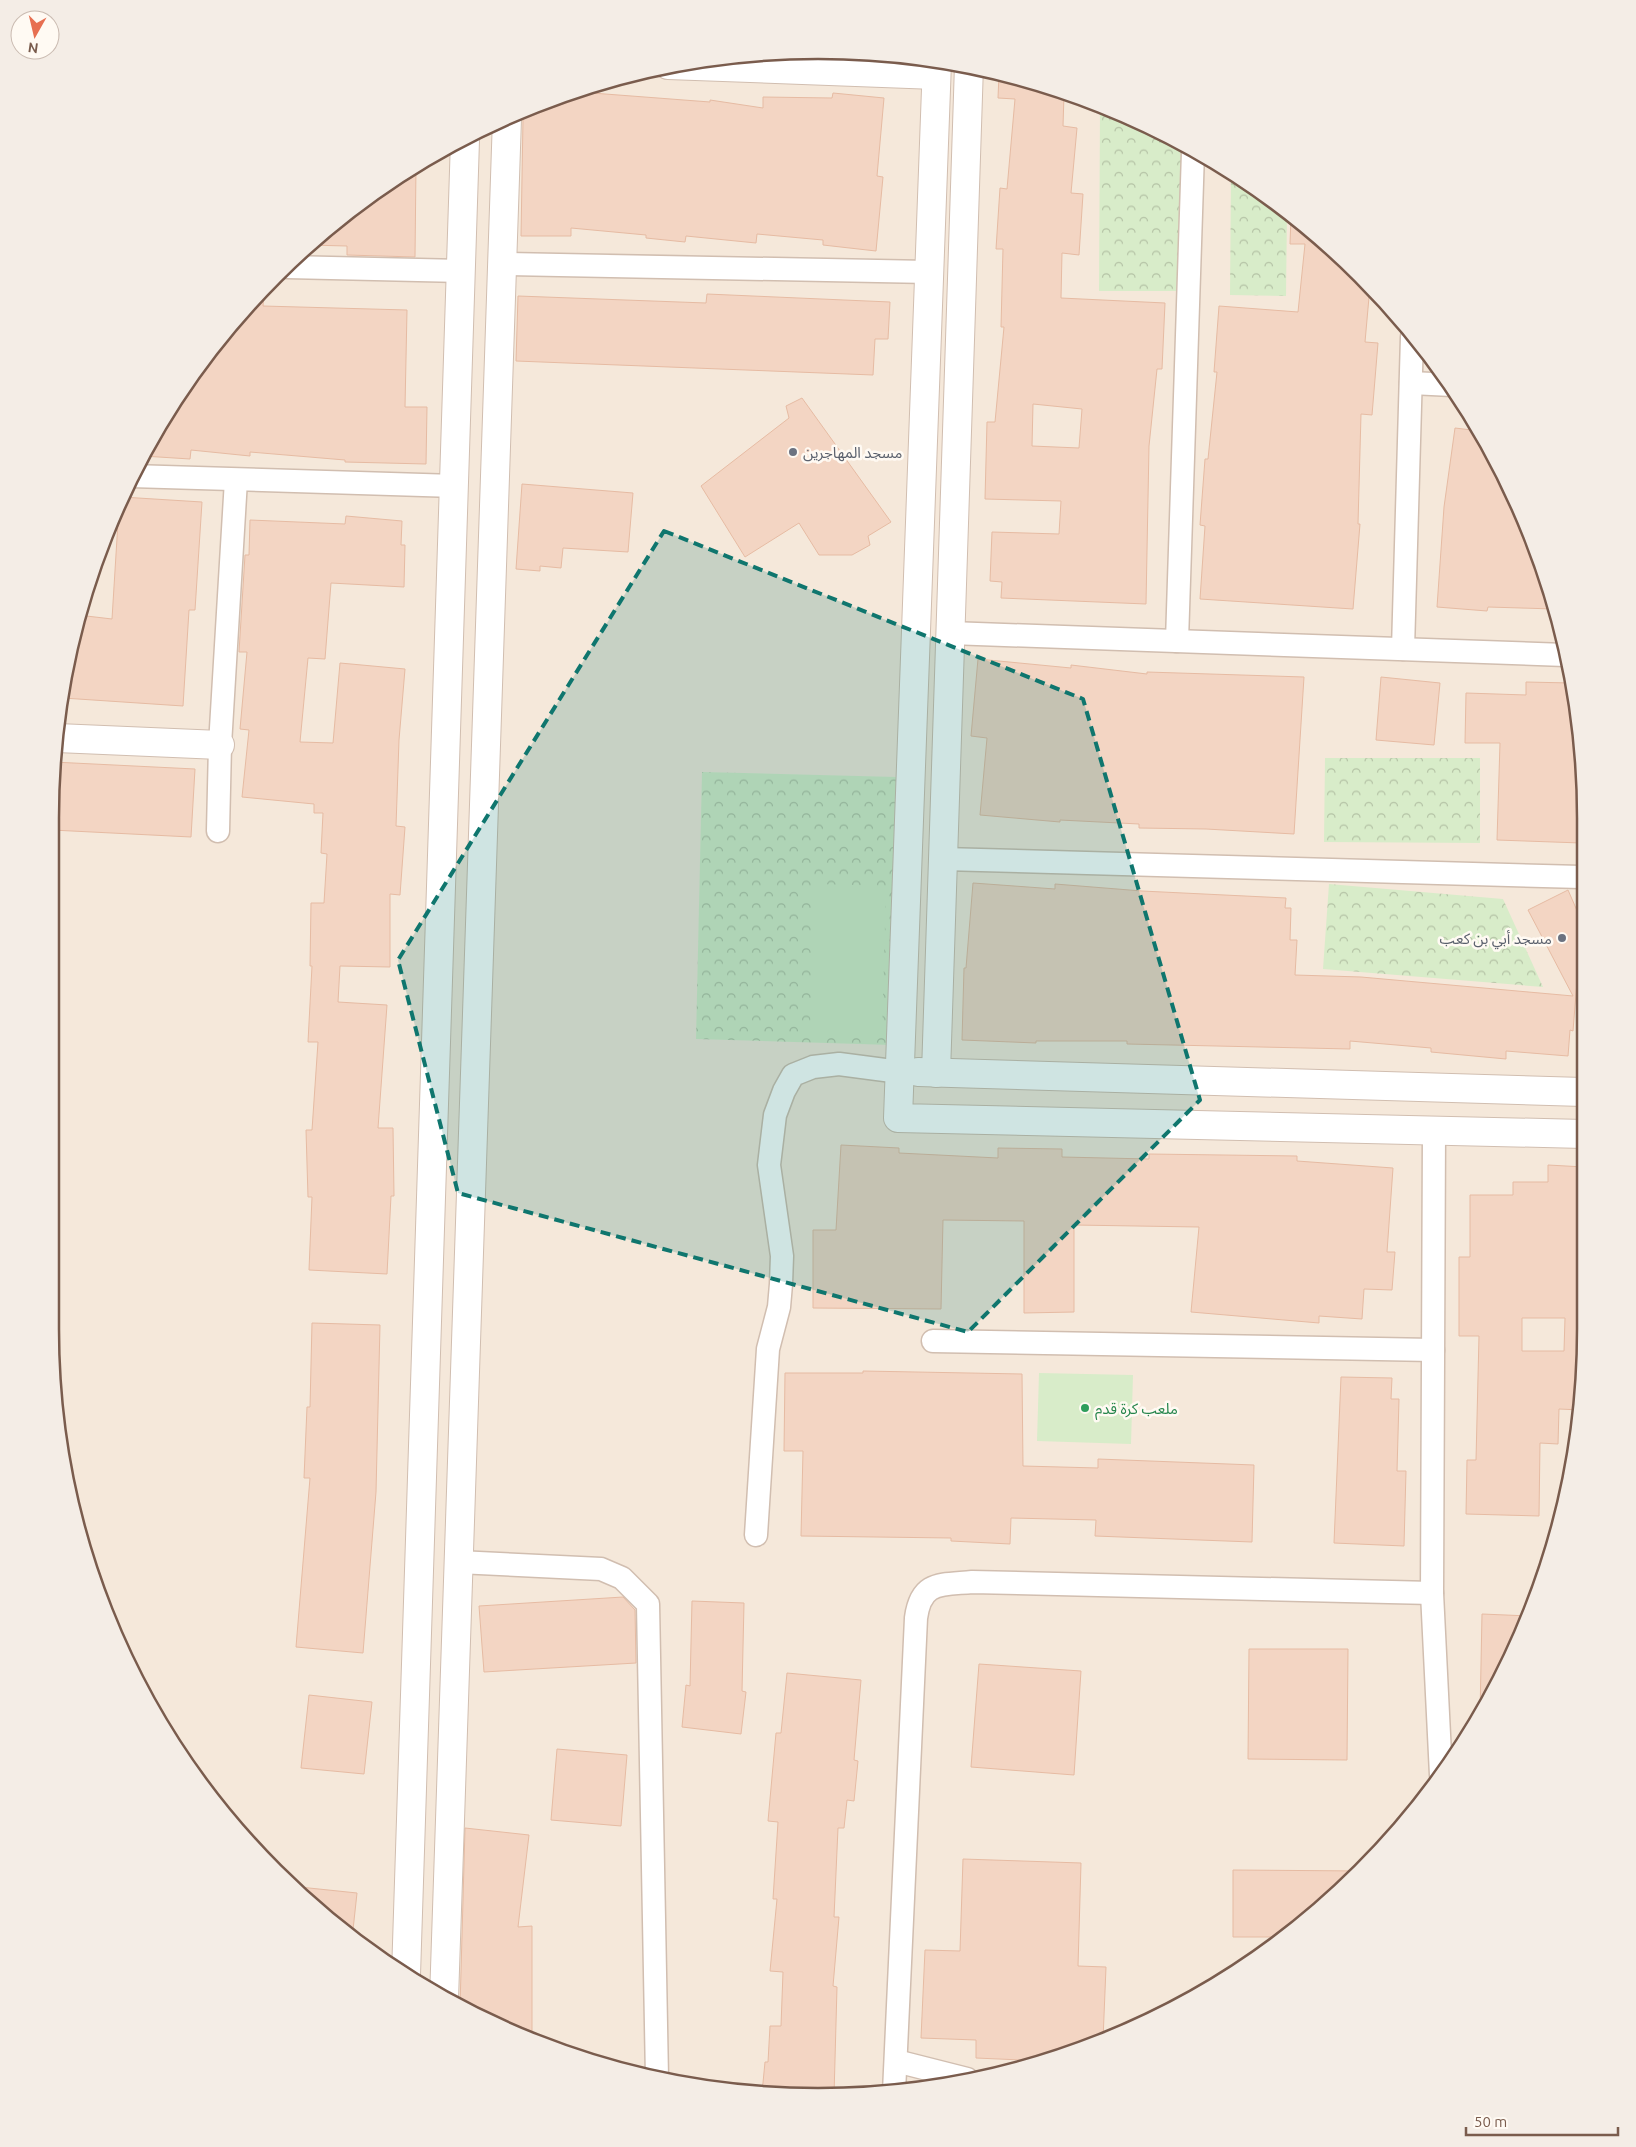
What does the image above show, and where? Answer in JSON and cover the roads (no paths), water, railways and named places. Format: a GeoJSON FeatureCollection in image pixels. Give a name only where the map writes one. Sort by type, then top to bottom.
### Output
{"type":"FeatureCollection","features":[{"type":"Feature","properties":{"kind":"street"},"geometry":{"type":"LineString","coordinates":[[716,66],[935,68]]}},
{"type":"Feature","properties":{"kind":"street"},"geometry":{"type":"LineString","coordinates":[[936,68],[898,1118],[1577,1134]]}},
{"type":"Feature","properties":{"kind":"street"},"geometry":{"type":"LineString","coordinates":[[936,1073],[968,73]]}},
{"type":"Feature","properties":{"kind":"street"},"geometry":{"type":"LineString","coordinates":[[444,1990],[507,126]]}},
{"type":"Feature","properties":{"kind":"street"},"geometry":{"type":"LineString","coordinates":[[406,1967],[465,146]]}},
{"type":"Feature","properties":{"kind":"street"},"geometry":{"type":"LineString","coordinates":[[1177,641],[1193,157]]}},
{"type":"Feature","properties":{"kind":"street"},"geometry":{"type":"LineString","coordinates":[[502,264],[929,272]]}},
{"type":"Feature","properties":{"kind":"street"},"geometry":{"type":"LineString","coordinates":[[296,267],[462,271]]}},
{"type":"Feature","properties":{"kind":"street"},"geometry":{"type":"LineString","coordinates":[[1403,649],[1412,346]]}},
{"type":"Feature","properties":{"kind":"street"},"geometry":{"type":"LineString","coordinates":[[1411,383],[1441,385]]}},
{"type":"Feature","properties":{"kind":"street"},"geometry":{"type":"LineString","coordinates":[[140,476],[455,486]]}},
{"type":"Feature","properties":{"kind":"street"},"geometry":{"type":"LineString","coordinates":[[218,832],[220,746],[236,480]]}},
{"type":"Feature","properties":{"kind":"street"},"geometry":{"type":"LineString","coordinates":[[950,633],[1559,655]]}},
{"type":"Feature","properties":{"kind":"street"},"geometry":{"type":"LineString","coordinates":[[63,738],[220,746]]}},
{"type":"Feature","properties":{"kind":"street"},"geometry":{"type":"LineString","coordinates":[[943,859],[1577,877]]}},
{"type":"Feature","properties":{"kind":"street"},"geometry":{"type":"LineString","coordinates":[[756,1535],[768,1349],[779,1307],[782,1256],[769,1165],[775,1115],[784,1091],[793,1075],[813,1067],[838,1064],[900,1072],[1577,1092]]}},
{"type":"Feature","properties":{"kind":"street"},"geometry":{"type":"LineString","coordinates":[[1434,1131],[1432,1593],[1440,1763]]}},
{"type":"Feature","properties":{"kind":"street"},"geometry":{"type":"LineString","coordinates":[[933,1341],[1433,1350]]}},
{"type":"Feature","properties":{"kind":"street"},"geometry":{"type":"LineString","coordinates":[[458,1562],[600,1569],[622,1578],[648,1604],[658,2071]]}},
{"type":"Feature","properties":{"kind":"street"},"geometry":{"type":"LineString","coordinates":[[895,2084],[916,1618],[918,1602],[923,1594],[937,1585],[972,1582],[1432,1593]]}},
{"type":"Feature","properties":{"kind":"street"},"geometry":{"type":"LineString","coordinates":[[896,2062],[954,2076]]}},
{"type":"Feature","properties":{"kind":"place","name":"مسجد المهاجرين"},"geometry":{"type":"Point","coordinates":[793,452]}},
{"type":"Feature","properties":{"kind":"place","name":"مسجد أبي بن كعب"},"geometry":{"type":"Point","coordinates":[1562,938]}},
{"type":"Feature","properties":{"kind":"place","name":"ملعب كرة قدم"},"geometry":{"type":"Point","coordinates":[1085,1408]}}]}
